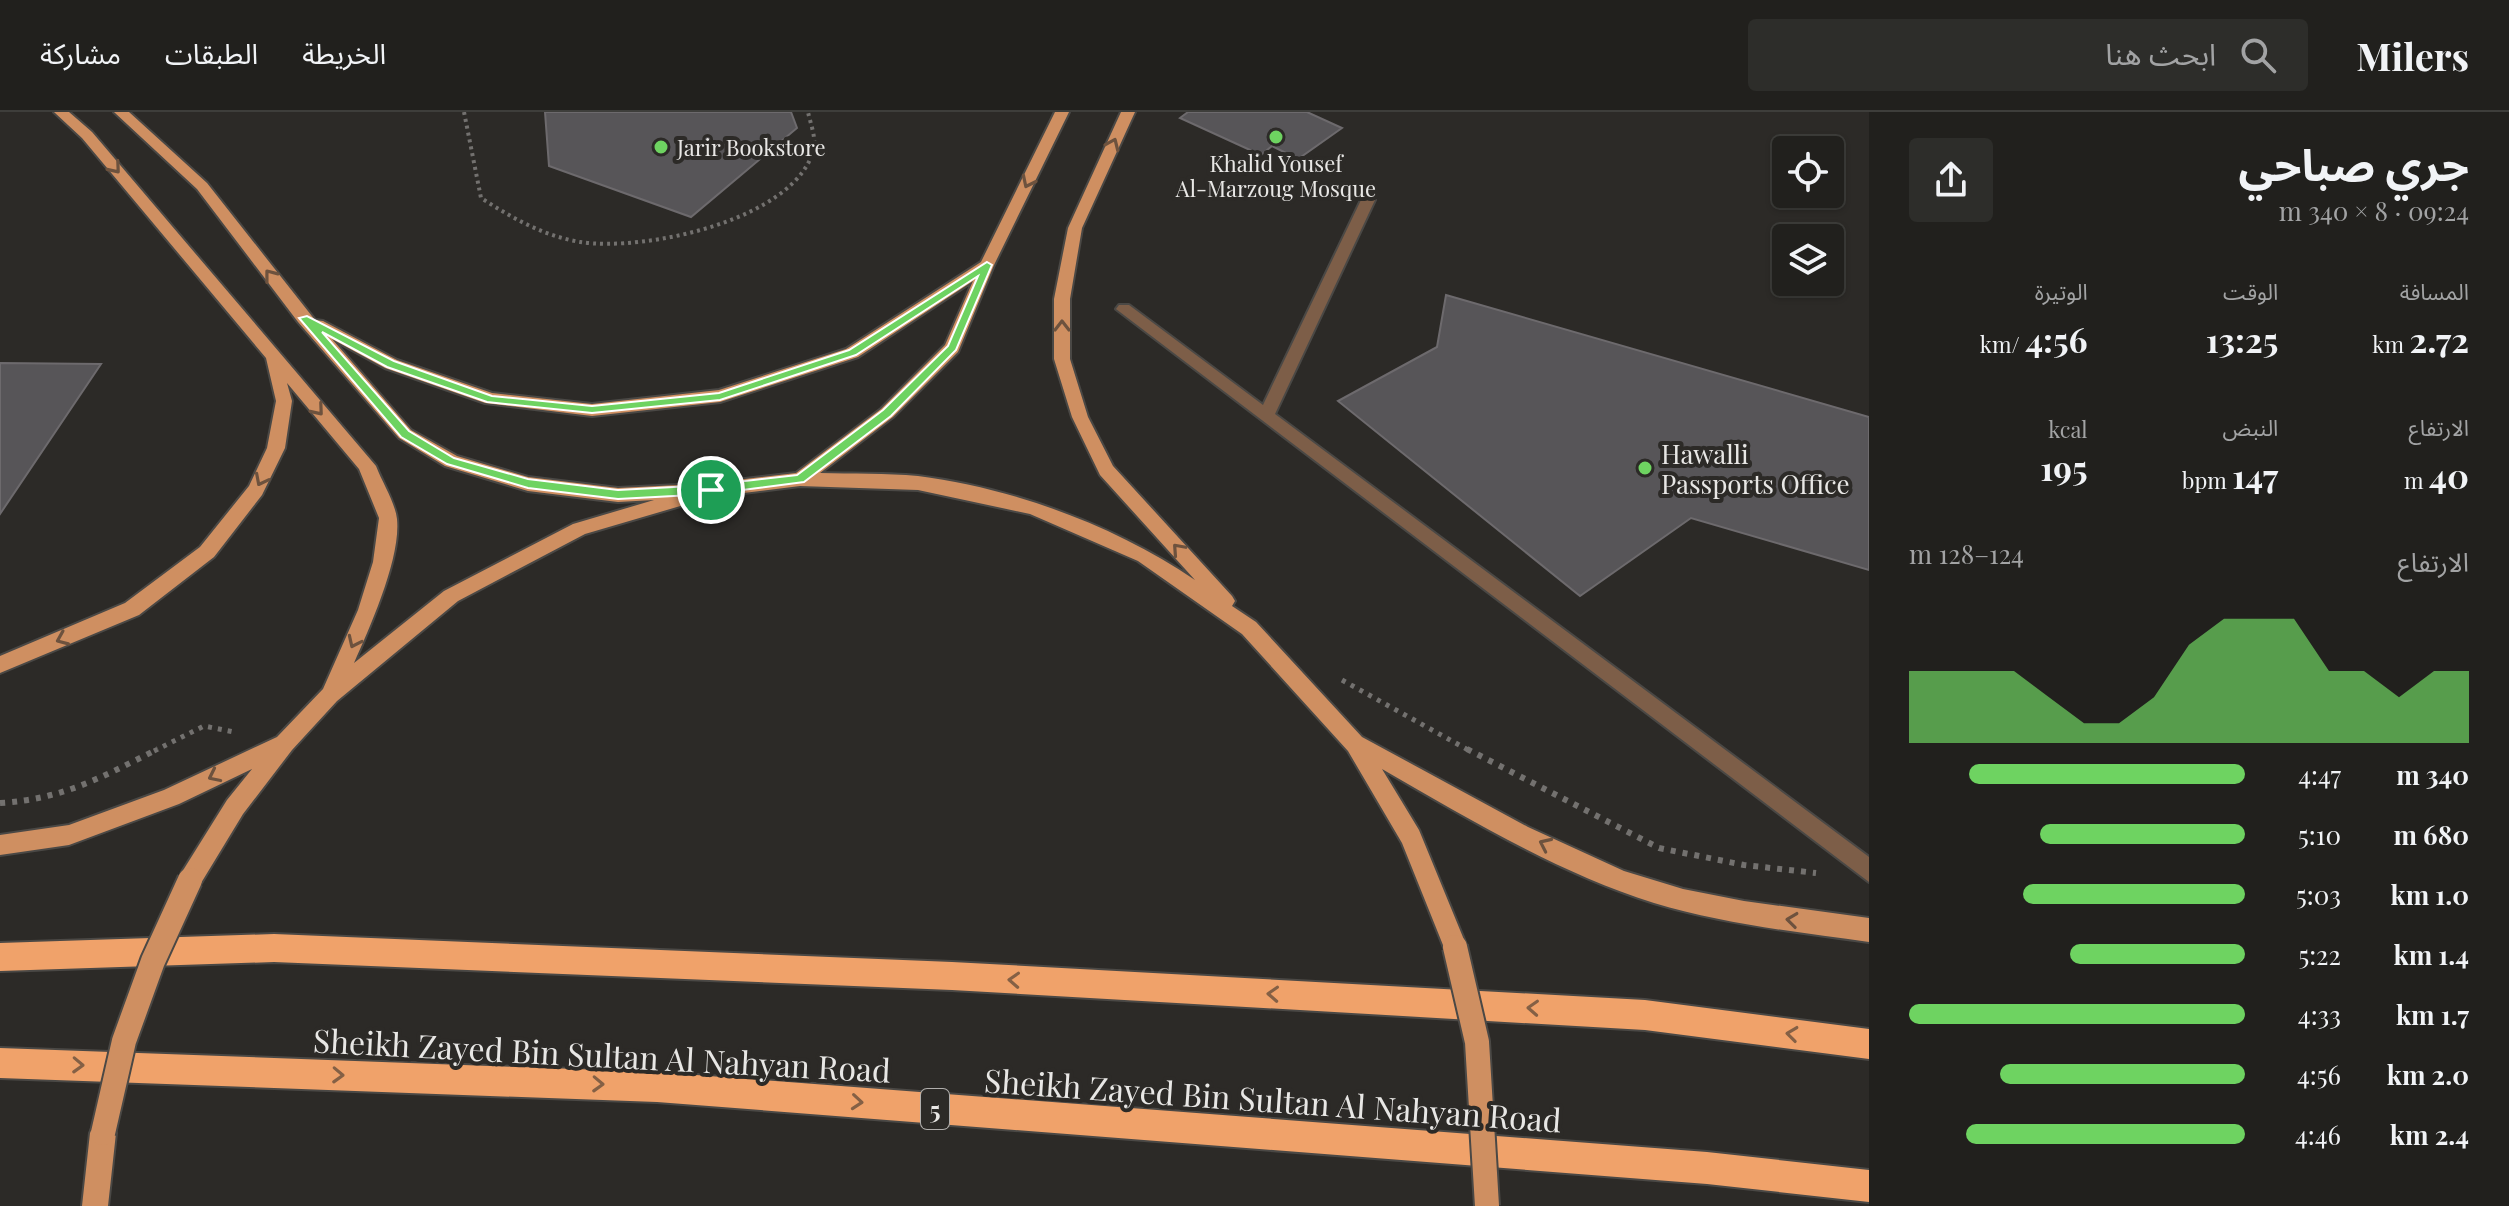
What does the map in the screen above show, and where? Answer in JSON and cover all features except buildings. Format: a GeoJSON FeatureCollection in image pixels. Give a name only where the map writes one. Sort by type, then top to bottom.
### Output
{"type":"FeatureCollection","features":[{"type":"Feature","properties":{"kind":"highway"},"geometry":{"type":"LineString","coordinates":[[0,957],[274,948],[952,976],[1645,1015],[1869,1044]]}},
{"type":"Feature","properties":{"kind":"highway","name":"Sheikh Zayed Bin Sultan Al Nahyan Road"},"geometry":{"type":"LineString","coordinates":[[0,1063],[657,1087],[1707,1168],[1869,1186]]}},
{"type":"Feature","properties":{"kind":"main road"},"geometry":{"type":"LineString","coordinates":[[61,112],[87,135],[367,466],[388,518],[382,562],[368,610],[330,695]]}},
{"type":"Feature","properties":{"kind":"main road"},"geometry":{"type":"LineString","coordinates":[[121,112],[202,186],[304,318],[405,434],[451,461],[528,484],[618,495],[711,490],[800,479],[918,483],[1034,508],[1145,556],[1249,628]]}},
{"type":"Feature","properties":{"kind":"main road"},"geometry":{"type":"LineString","coordinates":[[800,479],[887,413],[952,348],[987,265],[1062,112]]}},
{"type":"Feature","properties":{"kind":"main road"},"geometry":{"type":"LineString","coordinates":[[1128,112],[1075,228],[1062,299],[1062,359],[1080,417],[1106,470],[1355,744],[1411,837],[1455,947],[1477,1042],[1487,1206]]}},
{"type":"Feature","properties":{"kind":"main road"},"geometry":{"type":"LineString","coordinates":[[304,318],[391,364],[491,399],[592,410],[720,396],[852,353],[987,265]]}},
{"type":"Feature","properties":{"kind":"main road"},"geometry":{"type":"LineString","coordinates":[[0,665],[132,609],[207,552],[256,490],[276,448],[284,401],[271,352]]}},
{"type":"Feature","properties":{"kind":"main road"},"geometry":{"type":"LineString","coordinates":[[95,1206],[103,1133],[124,1041],[153,961],[190,880],[235,807],[285,743],[330,695],[451,596],[579,529],[711,490]]}},
{"type":"Feature","properties":{"kind":"main road"},"geometry":{"type":"LineString","coordinates":[[0,845],[69,835],[171,797],[285,743]]}},
{"type":"Feature","properties":{"kind":"main road"},"geometry":{"type":"LineString","coordinates":[[1355,744],[1485,816],[1624,881],[1743,914],[1869,930]]}},
{"type":"Feature","properties":{"kind":"lane"},"geometry":{"type":"LineString","coordinates":[[1266,416],[1368,200]]}},
{"type":"Feature","properties":{"kind":"lane"},"geometry":{"type":"LineString","coordinates":[[1124,309],[1869,871]]}},
{"type":"Feature","properties":{"kind":"path"},"geometry":{"type":"LineString","coordinates":[[464,112],[481,198],[515,222],[556,237],[599,244],[691,234],[740,218],[787,190],[816,155],[817,129],[808,112]]}},
{"type":"Feature","properties":{"kind":"path"},"geometry":{"type":"LineString","coordinates":[[1333,674],[1528,783],[1659,848],[1744,865],[1822,874]]}},
{"type":"Feature","properties":{"kind":"path"},"geometry":{"type":"LineString","coordinates":[[0,803],[36,801],[80,788],[204,726],[285,743]]}},
{"type":"Feature","properties":{"kind":"place","name":"Khalid Yousef Al-Marzoug Mosque"},"geometry":{"type":"Point","coordinates":[1276,137]}},
{"type":"Feature","properties":{"kind":"place","name":"Jarir Bookstore"},"geometry":{"type":"Point","coordinates":[661,147]}},
{"type":"Feature","properties":{"kind":"place","name":"Hawalli Passports Office"},"geometry":{"type":"Point","coordinates":[1645,468]}},
{"type":"Feature","properties":{"kind":"route"},"geometry":{"type":"LineString","coordinates":[[987,265],[952,348],[887,413],[800,479],[711,490],[618,495],[528,484],[451,461],[405,434],[304,318],[391,364],[491,399],[592,410],[720,396],[852,353],[987,265]]}}]}
